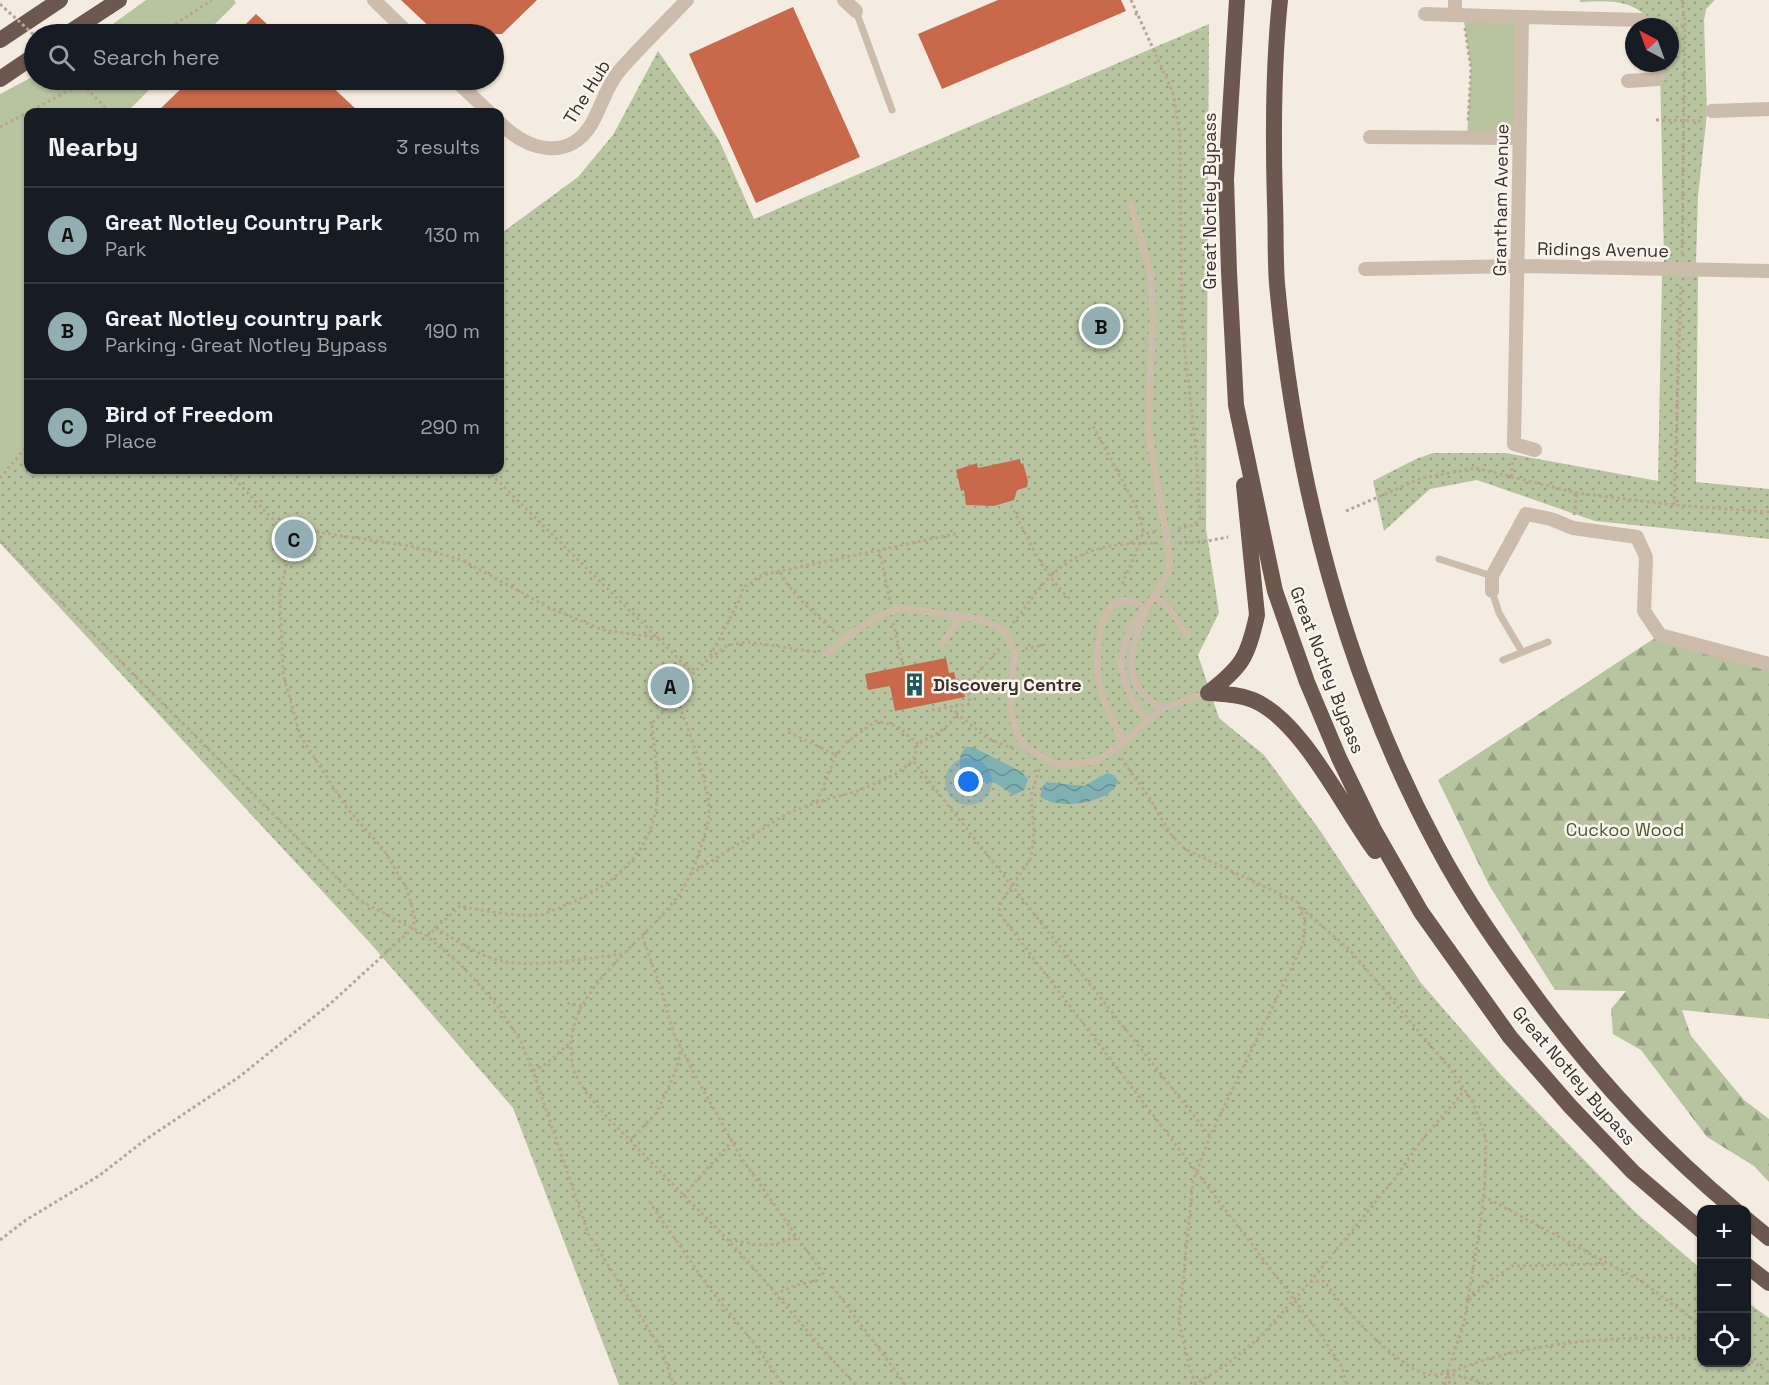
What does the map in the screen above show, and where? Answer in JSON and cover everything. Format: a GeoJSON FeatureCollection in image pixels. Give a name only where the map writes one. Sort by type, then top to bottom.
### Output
{"type":"FeatureCollection","features":[{"type":"Feature","properties":{"kind":"highway"},"geometry":{"type":"LineString","coordinates":[[0,40],[60,0]]}},
{"type":"Feature","properties":{"kind":"highway"},"geometry":{"type":"LineString","coordinates":[[82,24],[119,0]]}},
{"type":"Feature","properties":{"kind":"highway","name":"Great Notley Bypass"},"geometry":{"type":"LineString","coordinates":[[1237,0],[1226,179],[1236,405],[1275,591],[1307,682],[1374,830],[1421,912],[1510,1037],[1570,1106],[1633,1172],[1697,1228]]}},
{"type":"Feature","properties":{"kind":"highway","name":"Great Notley Bypass"},"geometry":{"type":"LineString","coordinates":[[1280,0],[1274,149],[1277,281],[1291,396],[1311,505],[1349,643],[1386,740],[1436,845],[1469,902],[1512,965],[1580,1056],[1693,1176],[1730,1205]]}},
{"type":"Feature","properties":{"kind":"highway"},"geometry":{"type":"LineString","coordinates":[[0,79],[24,63]]}},
{"type":"Feature","properties":{"kind":"highway"},"geometry":{"type":"LineString","coordinates":[[1208,693],[1230,676],[1244,659],[1253,635],[1257,615],[1236,405]]}},
{"type":"Feature","properties":{"kind":"highway"},"geometry":{"type":"LineString","coordinates":[[1208,693],[1239,695],[1254,700],[1278,714],[1301,740],[1365,838],[1421,912]]}},
{"type":"Feature","properties":{"kind":"highway"},"geometry":{"type":"LineString","coordinates":[[1751,1223],[1769,1238]]}},
{"type":"Feature","properties":{"kind":"highway"},"geometry":{"type":"LineString","coordinates":[[1751,1269],[1769,1283]]}},
{"type":"Feature","properties":{"kind":"street"},"geometry":{"type":"LineString","coordinates":[[374,0],[399,24]]}},
{"type":"Feature","properties":{"kind":"street","name":"The Hub"},"geometry":{"type":"LineString","coordinates":[[504,127],[511,135],[538,148],[552,148],[578,140],[592,123],[619,71],[687,0]]}},
{"type":"Feature","properties":{"kind":"street"},"geometry":{"type":"LineString","coordinates":[[843,0],[856,11]]}},
{"type":"Feature","properties":{"kind":"street"},"geometry":{"type":"LineString","coordinates":[[1455,0],[1459,15]]}},
{"type":"Feature","properties":{"kind":"street"},"geometry":{"type":"LineString","coordinates":[[1425,14],[1625,20]]}},
{"type":"Feature","properties":{"kind":"street","name":"Grantham Avenue"},"geometry":{"type":"LineString","coordinates":[[1522,17],[1514,444],[1535,450]]}},
{"type":"Feature","properties":{"kind":"street"},"geometry":{"type":"LineString","coordinates":[[1628,81],[1658,79],[1658,72]]}},
{"type":"Feature","properties":{"kind":"street"},"geometry":{"type":"LineString","coordinates":[[466,90],[485,108]]}},
{"type":"Feature","properties":{"kind":"street"},"geometry":{"type":"LineString","coordinates":[[1711,116],[1769,109]]}},
{"type":"Feature","properties":{"kind":"street"},"geometry":{"type":"LineString","coordinates":[[1370,136],[1520,138]]}},
{"type":"Feature","properties":{"kind":"street","name":"Ridings Avenue"},"geometry":{"type":"LineString","coordinates":[[1365,269],[1518,266],[1769,271]]}},
{"type":"Feature","properties":{"kind":"street"},"geometry":{"type":"LineString","coordinates":[[1492,591],[1492,576],[1526,514],[1551,519],[1573,528],[1637,537],[1646,557],[1644,611],[1660,635],[1769,664]]}},
{"type":"Feature","properties":{"kind":"lane"},"geometry":{"type":"LineString","coordinates":[[856,11],[892,110]]}},
{"type":"Feature","properties":{"kind":"lane"},"geometry":{"type":"LineString","coordinates":[[1131,204],[1151,276],[1153,320],[1148,429],[1170,558],[1169,572],[1146,609],[1133,645],[1132,662],[1136,686],[1148,701],[1163,708]]}},
{"type":"Feature","properties":{"kind":"lane"},"geometry":{"type":"LineString","coordinates":[[1439,559],[1492,576]]}},
{"type":"Feature","properties":{"kind":"lane"},"geometry":{"type":"LineString","coordinates":[[1492,591],[1499,613],[1522,652]]}},
{"type":"Feature","properties":{"kind":"lane"},"geometry":{"type":"LineString","coordinates":[[1153,596],[1168,607],[1188,635]]}},
{"type":"Feature","properties":{"kind":"lane"},"geometry":{"type":"LineString","coordinates":[[1124,742],[1103,700],[1098,681],[1096,655],[1098,637],[1109,608],[1116,603],[1128,600],[1146,609]]}},
{"type":"Feature","properties":{"kind":"lane"},"geometry":{"type":"LineString","coordinates":[[826,653],[863,626],[892,610],[903,608],[983,620],[1005,631],[1015,653],[1010,697],[1018,737],[1025,747],[1054,764],[1074,764],[1096,760],[1115,749],[1163,708],[1208,693]]}},
{"type":"Feature","properties":{"kind":"lane"},"geometry":{"type":"LineString","coordinates":[[1146,609],[1130,627],[1120,661],[1133,701],[1148,721]]}},
{"type":"Feature","properties":{"kind":"lane"},"geometry":{"type":"LineString","coordinates":[[942,644],[962,616]]}},
{"type":"Feature","properties":{"kind":"lane"},"geometry":{"type":"LineString","coordinates":[[1503,660],[1548,642]]}},
{"type":"Feature","properties":{"kind":"path"},"geometry":{"type":"LineString","coordinates":[[175,24],[212,0]]}},
{"type":"Feature","properties":{"kind":"path"},"geometry":{"type":"LineString","coordinates":[[1131,0],[1173,93],[1180,134],[1182,325],[1196,451],[1200,519],[1194,525],[1144,534],[1131,543]]}},
{"type":"Feature","properties":{"kind":"path"},"geometry":{"type":"LineString","coordinates":[[1674,505],[1682,269],[1685,24],[1682,0]]}},
{"type":"Feature","properties":{"kind":"path"},"geometry":{"type":"LineString","coordinates":[[0,4],[24,26]]}},
{"type":"Feature","properties":{"kind":"path"},"geometry":{"type":"LineString","coordinates":[[1459,15],[1471,69],[1467,137]]}},
{"type":"Feature","properties":{"kind":"path"},"geometry":{"type":"LineString","coordinates":[[1679,27],[1685,24]]}},
{"type":"Feature","properties":{"kind":"path"},"geometry":{"type":"LineString","coordinates":[[37,108],[71,90]]}},
{"type":"Feature","properties":{"kind":"path"},"geometry":{"type":"LineString","coordinates":[[88,90],[106,108]]}},
{"type":"Feature","properties":{"kind":"path"},"geometry":{"type":"LineString","coordinates":[[0,128],[24,115]]}},
{"type":"Feature","properties":{"kind":"path"},"geometry":{"type":"LineString","coordinates":[[1656,120],[1683,121],[1711,116]]}},
{"type":"Feature","properties":{"kind":"path"},"geometry":{"type":"LineString","coordinates":[[1093,426],[1137,508],[1144,534]]}},
{"type":"Feature","properties":{"kind":"path"},"geometry":{"type":"LineString","coordinates":[[0,478],[24,450]]}},
{"type":"Feature","properties":{"kind":"path"},"geometry":{"type":"LineString","coordinates":[[1346,511],[1422,478],[1476,468],[1577,493],[1674,505],[1769,512]]}},
{"type":"Feature","properties":{"kind":"path"},"geometry":{"type":"LineString","coordinates":[[0,1240],[26,1220],[100,1175],[146,1140],[239,1077],[331,1003],[412,930],[415,919],[406,889],[384,850],[346,807],[300,735],[283,674],[280,592],[288,557],[282,529],[229,474]]}},
{"type":"Feature","properties":{"kind":"path"},"geometry":{"type":"LineString","coordinates":[[491,474],[692,672]]}},
{"type":"Feature","properties":{"kind":"path"},"geometry":{"type":"LineString","coordinates":[[1573,528],[1577,493]]}},
{"type":"Feature","properties":{"kind":"path"},"geometry":{"type":"LineString","coordinates":[[1011,505],[1037,558],[1070,599]]}},
{"type":"Feature","properties":{"kind":"path"},"geometry":{"type":"LineString","coordinates":[[282,529],[296,526],[317,532],[416,547],[462,560],[548,607],[603,630],[660,638]]}},
{"type":"Feature","properties":{"kind":"path"},"geometry":{"type":"LineString","coordinates":[[288,557],[298,545],[317,532]]}},
{"type":"Feature","properties":{"kind":"path"},"geometry":{"type":"LineString","coordinates":[[709,659],[740,599],[743,588],[762,575],[960,533]]}},
{"type":"Feature","properties":{"kind":"path"},"geometry":{"type":"LineString","coordinates":[[1005,631],[1050,577],[1076,557],[1116,544],[1202,542],[1228,537]]}},
{"type":"Feature","properties":{"kind":"path"},"geometry":{"type":"LineString","coordinates":[[0,541],[359,900],[427,936],[464,968],[497,1005],[520,1040],[533,1071],[588,1233],[663,1352],[673,1385]]}},
{"type":"Feature","properties":{"kind":"path"},"geometry":{"type":"LineString","coordinates":[[1122,584],[1140,543]]}},
{"type":"Feature","properties":{"kind":"path"},"geometry":{"type":"LineString","coordinates":[[779,571],[786,584],[808,609],[844,640]]}},
{"type":"Feature","properties":{"kind":"path"},"geometry":{"type":"LineString","coordinates":[[826,653],[749,642],[728,645],[692,672],[678,686],[677,698],[709,800],[709,819],[683,889],[594,987],[574,1026],[571,1057],[575,1075],[603,1113],[728,1240],[834,1363],[856,1385]]}},
{"type":"Feature","properties":{"kind":"path"},"geometry":{"type":"LineString","coordinates":[[956,680],[972,678],[1004,644]]}},
{"type":"Feature","properties":{"kind":"path"},"geometry":{"type":"LineString","coordinates":[[1015,653],[1031,646],[1047,645]]}},
{"type":"Feature","properties":{"kind":"path"},"geometry":{"type":"LineString","coordinates":[[933,710],[970,704],[966,678]]}},
{"type":"Feature","properties":{"kind":"path"},"geometry":{"type":"LineString","coordinates":[[427,936],[460,906],[538,916],[576,901],[603,886],[628,865],[647,840],[655,817],[658,784],[651,723],[677,698]]}},
{"type":"Feature","properties":{"kind":"path"},"geometry":{"type":"LineString","coordinates":[[690,874],[788,813],[858,791],[903,770],[913,761],[918,744],[943,731],[949,725],[956,712],[956,706]]}},
{"type":"Feature","properties":{"kind":"path"},"geometry":{"type":"LineString","coordinates":[[956,712],[987,738],[1016,750],[1025,747]]}},
{"type":"Feature","properties":{"kind":"path"},"geometry":{"type":"LineString","coordinates":[[817,802],[836,755],[847,742],[876,721],[897,726],[918,744]]}},
{"type":"Feature","properties":{"kind":"path"},"geometry":{"type":"LineString","coordinates":[[788,732],[836,755]]}},
{"type":"Feature","properties":{"kind":"path"},"geometry":{"type":"LineString","coordinates":[[1115,749],[1145,791],[1172,836],[1185,849],[1297,902],[1305,920],[1303,944],[1210,1136],[1193,1181],[1179,1321],[1195,1385],[1226,1365],[1259,1338],[1310,1282],[1396,1177],[1421,1141],[1465,1090]]}},
{"type":"Feature","properties":{"kind":"path"},"geometry":{"type":"LineString","coordinates":[[1044,759],[1031,796],[1034,832],[1031,858],[1001,902],[999,909],[1002,917],[1294,1299],[1342,1367],[1347,1385]]}},
{"type":"Feature","properties":{"kind":"path"},"geometry":{"type":"LineString","coordinates":[[913,761],[1210,1136]]}},
{"type":"Feature","properties":{"kind":"path"},"geometry":{"type":"LineString","coordinates":[[1299,906],[1350,950],[1448,1066],[1473,1102],[1486,1139],[1483,1196],[1468,1302],[1445,1385]]}},
{"type":"Feature","properties":{"kind":"path"},"geometry":{"type":"LineString","coordinates":[[436,928],[471,949],[502,961],[538,962],[623,954]]}},
{"type":"Feature","properties":{"kind":"path"},"geometry":{"type":"LineString","coordinates":[[642,936],[673,1032],[681,1047],[742,1159],[824,1275]]}},
{"type":"Feature","properties":{"kind":"path"},"geometry":{"type":"LineString","coordinates":[[567,1004],[583,1006]]}},
{"type":"Feature","properties":{"kind":"path"},"geometry":{"type":"LineString","coordinates":[[533,1071],[546,1064],[571,1042]]}},
{"type":"Feature","properties":{"kind":"path"},"geometry":{"type":"LineString","coordinates":[[630,1141],[657,1112],[677,1068],[681,1047]]}},
{"type":"Feature","properties":{"kind":"path"},"geometry":{"type":"LineString","coordinates":[[683,1196],[732,1141]]}},
{"type":"Feature","properties":{"kind":"path"},"geometry":{"type":"LineString","coordinates":[[1483,1196],[1641,1281],[1697,1323]]}},
{"type":"Feature","properties":{"kind":"path"},"geometry":{"type":"LineString","coordinates":[[649,1201],[709,1288],[754,1343],[783,1385]]}},
{"type":"Feature","properties":{"kind":"path"},"geometry":{"type":"LineString","coordinates":[[728,1240],[773,1245],[786,1243],[795,1235]]}},
{"type":"Feature","properties":{"kind":"path"},"geometry":{"type":"LineString","coordinates":[[1468,1302],[1488,1282],[1512,1266],[1608,1264]]}},
{"type":"Feature","properties":{"kind":"path"},"geometry":{"type":"LineString","coordinates":[[775,1294],[820,1280]]}},
{"type":"Feature","properties":{"kind":"path"},"geometry":{"type":"LineString","coordinates":[[1310,1282],[1324,1281],[1338,1301],[1374,1337],[1400,1359],[1426,1374],[1447,1373],[1495,1357],[1552,1346],[1635,1337],[1697,1339]]}},
{"type":"Feature","properties":{"kind":"path"},"geometry":{"type":"LineString","coordinates":[[831,1286],[906,1385]]}},
{"type":"Feature","properties":{"kind":"path"},"geometry":{"type":"LineString","coordinates":[[1751,1361],[1769,1372]]}},
{"type":"Feature","properties":{"kind":"path"},"geometry":{"type":"LineString","coordinates":[[1447,1373],[1450,1385]]}},
{"type":"Feature","properties":{"kind":"path"},"geometry":{"type":"LineString","coordinates":[[1447,1373],[1489,1385]]}},
{"type":"Feature","properties":{"kind":"green space"},"geometry":{"type":"Polygon","coordinates":[[[146,0],[234,0],[236,3],[215,24],[113,24],[146,0]]]}},
{"type":"Feature","properties":{"kind":"green space"},"geometry":{"type":"Polygon","coordinates":[[[1580,0],[1715,0],[1706,9],[1704,20],[1707,113],[1698,197],[1696,263],[1664,263],[1660,72],[1679,72],[1679,18],[1648,18],[1641,11],[1614,2],[1580,2],[1580,0]]]}},
{"type":"Feature","properties":{"kind":"green space"},"geometry":{"type":"Polygon","coordinates":[[[1463,14],[1522,17],[1520,138],[1467,137],[1471,69],[1463,14]]]}},
{"type":"Feature","properties":{"kind":"green space"},"geometry":{"type":"Polygon","coordinates":[[[1209,24],[1206,529],[1219,613],[1198,655],[1219,718],[1264,755],[1319,829],[1421,983],[1501,1075],[1636,1213],[1697,1266],[1697,1367],[1751,1367],[1751,1305],[1769,1318],[1769,1385],[619,1385],[513,1108],[371,944],[0,543],[0,478],[24,450],[24,474],[504,474],[504,231],[578,177],[613,135],[658,51],[719,140],[754,219],[1209,24]]]}},
{"type":"Feature","properties":{"kind":"green space"},"geometry":{"type":"Polygon","coordinates":[[[24,81],[24,90],[149,90],[131,108],[24,108],[24,450],[0,478],[0,94],[24,81]]]}},
{"type":"Feature","properties":{"kind":"green space"},"geometry":{"type":"Polygon","coordinates":[[[1662,274],[1698,276],[1696,482],[1769,489],[1769,539],[1595,521],[1477,480],[1430,489],[1384,531],[1373,481],[1433,453],[1505,453],[1658,481],[1662,274]]]}},
{"type":"Feature","properties":{"kind":"green space","name":"Cuckoo Wood"},"geometry":{"type":"Polygon","coordinates":[[[1658,636],[1769,668],[1769,1019],[1682,1010],[1691,1036],[1744,1100],[1769,1119],[1769,1182],[1754,1166],[1707,1137],[1641,1050],[1613,1034],[1611,1009],[1626,991],[1555,990],[1489,885],[1438,780],[1658,636]]]}},
{"type":"Feature","properties":{"kind":"water"},"geometry":{"type":"Polygon","coordinates":[[[966,747],[973,747],[1022,772],[1028,780],[1024,790],[1014,795],[995,783],[975,781],[963,776],[960,761],[961,754],[966,747]]]}},
{"type":"Feature","properties":{"kind":"water"},"geometry":{"type":"Polygon","coordinates":[[[1107,773],[1114,775],[1118,781],[1114,789],[1095,800],[1070,804],[1047,801],[1040,796],[1047,782],[1084,786],[1107,773]]]}},
{"type":"Feature","properties":{"kind":"building"},"geometry":{"type":"Polygon","coordinates":[[[401,0],[537,0],[504,32],[504,24],[426,24],[401,0]]]}},
{"type":"Feature","properties":{"kind":"building"},"geometry":{"type":"Polygon","coordinates":[[[998,0],[1121,0],[1126,11],[942,89],[918,34],[998,0]]]}},
{"type":"Feature","properties":{"kind":"building"},"geometry":{"type":"Polygon","coordinates":[[[793,7],[860,157],[756,203],[689,54],[793,7]]]}},
{"type":"Feature","properties":{"kind":"building"},"geometry":{"type":"Polygon","coordinates":[[[256,14],[267,24],[246,24],[256,14]]]}},
{"type":"Feature","properties":{"kind":"building"},"geometry":{"type":"Polygon","coordinates":[[[180,90],[336,90],[355,108],[161,108],[180,90]]]}},
{"type":"Feature","properties":{"kind":"building"},"geometry":{"type":"Polygon","coordinates":[[[1020,459],[1028,481],[1027,487],[1017,490],[1014,500],[994,506],[966,505],[964,490],[961,491],[956,470],[977,463],[978,468],[1020,459]]]}},
{"type":"Feature","properties":{"kind":"building","name":"Discovery Centre"},"geometry":{"type":"Polygon","coordinates":[[[946,658],[949,673],[954,672],[957,684],[962,682],[965,697],[895,711],[890,686],[868,690],[865,674],[946,658]]]}},
{"type":"Feature","properties":{"kind":"place","name":"Great Notley country park"},"geometry":{"type":"Point","coordinates":[1101,326]}},
{"type":"Feature","properties":{"kind":"place","name":"Bird of Freedom"},"geometry":{"type":"Point","coordinates":[294,539]}},
{"type":"Feature","properties":{"kind":"place","name":"Discovery Centre"},"geometry":{"type":"Point","coordinates":[915,685]}},
{"type":"Feature","properties":{"kind":"place","name":"Great Notley Country Park"},"geometry":{"type":"Point","coordinates":[670,686]}}]}
